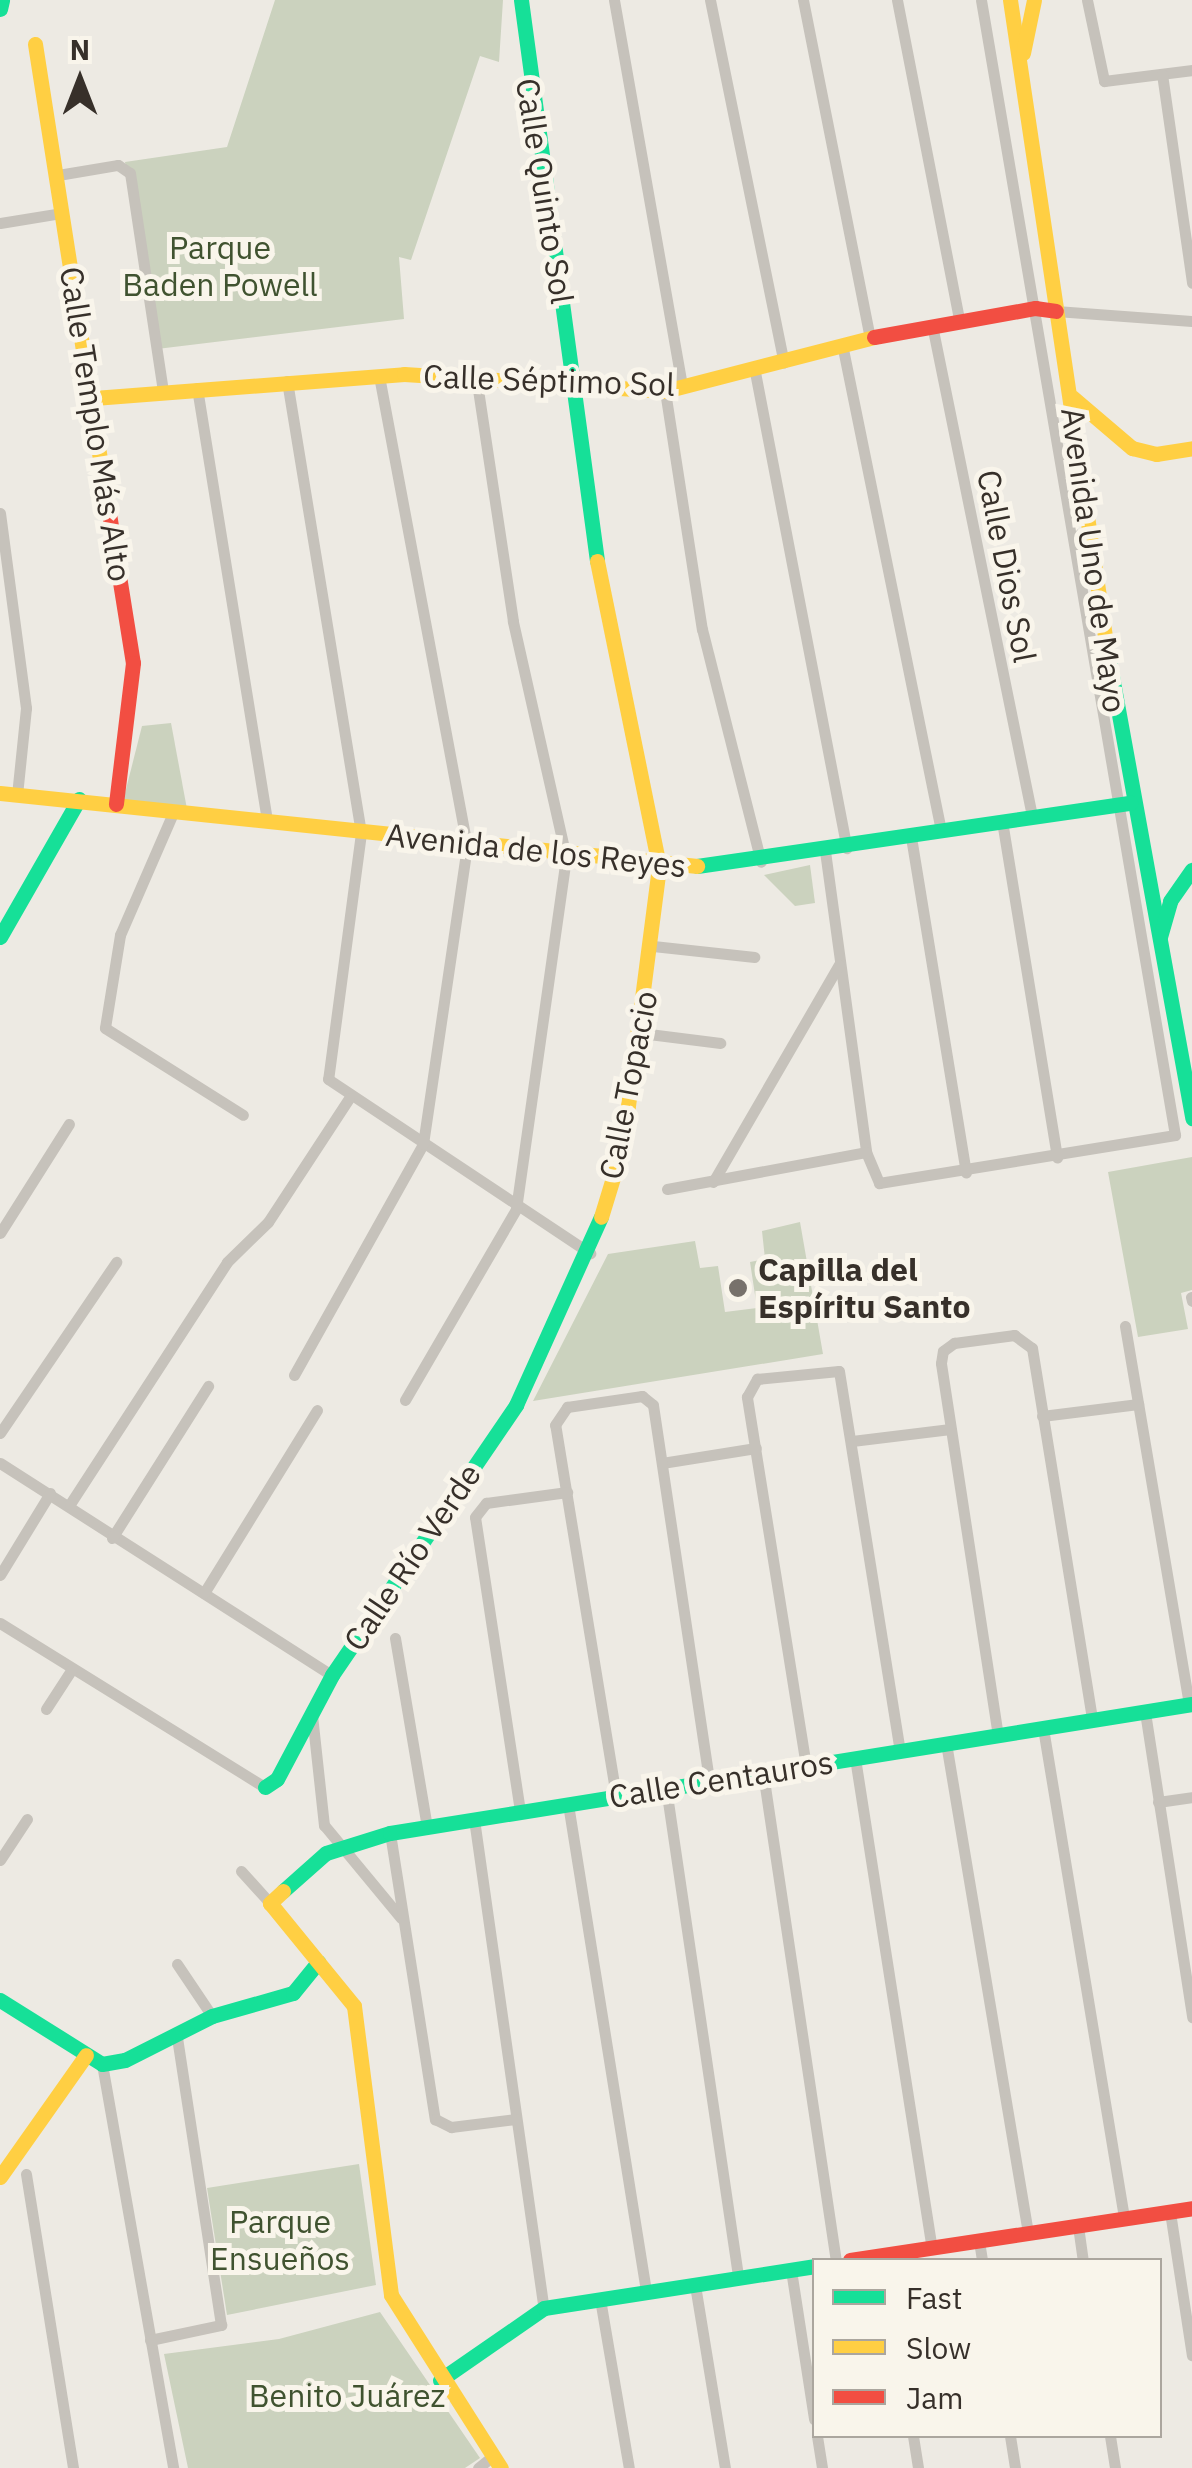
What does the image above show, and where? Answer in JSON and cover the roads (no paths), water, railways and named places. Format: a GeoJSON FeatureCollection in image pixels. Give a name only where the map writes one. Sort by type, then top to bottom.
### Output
{"type":"FeatureCollection","features":[{"type":"Feature","properties":{"kind":"street"},"geometry":{"type":"LineString","coordinates":[[0,9],[2,0]]}},
{"type":"Feature","properties":{"kind":"street","name":"Calle Quinto Sol"},"geometry":{"type":"LineString","coordinates":[[521,0],[574,381],[586,504],[659,867]]}},
{"type":"Feature","properties":{"kind":"street"},"geometry":{"type":"LineString","coordinates":[[614,0],[682,388]]}},
{"type":"Feature","properties":{"kind":"street"},"geometry":{"type":"LineString","coordinates":[[710,0],[784,363]]}},
{"type":"Feature","properties":{"kind":"street"},"geometry":{"type":"LineString","coordinates":[[803,0],[870,338]]}},
{"type":"Feature","properties":{"kind":"street"},"geometry":{"type":"LineString","coordinates":[[897,0],[959,320]]}},
{"type":"Feature","properties":{"kind":"street"},"geometry":{"type":"LineString","coordinates":[[825,852],[866,1152],[878,1183],[966,1173],[1176,1135],[1185,1111],[1125,803],[980,0]]}},
{"type":"Feature","properties":{"kind":"street","name":"Avenida Uno de Mayo"},"geometry":{"type":"LineString","coordinates":[[1010,0],[1070,395],[1125,803],[1160,956],[1185,1111]]}},
{"type":"Feature","properties":{"kind":"street"},"geometry":{"type":"LineString","coordinates":[[1021,67],[1034,0]]}},
{"type":"Feature","properties":{"kind":"street"},"geometry":{"type":"LineString","coordinates":[[1088,0],[1101,76],[1113,81],[1192,70]]}},
{"type":"Feature","properties":{"kind":"street","name":"Calle Templo Más Alto"},"geometry":{"type":"LineString","coordinates":[[35,44],[133,663],[116,804]]}},
{"type":"Feature","properties":{"kind":"street"},"geometry":{"type":"LineString","coordinates":[[1162,74],[1192,283]]}},
{"type":"Feature","properties":{"kind":"street"},"geometry":{"type":"LineString","coordinates":[[58,175],[118,165],[130,173],[163,391]]}},
{"type":"Feature","properties":{"kind":"street"},"geometry":{"type":"LineString","coordinates":[[0,222],[62,213]]}},
{"type":"Feature","properties":{"kind":"street","name":"Calle Séptimo Sol"},"geometry":{"type":"LineString","coordinates":[[94,398],[379,376],[574,381],[664,391],[755,372],[842,344],[932,325],[1035,308],[1056,311]]}},
{"type":"Feature","properties":{"kind":"street"},"geometry":{"type":"LineString","coordinates":[[1056,311],[1192,321]]}},
{"type":"Feature","properties":{"kind":"street","name":"Calle Dios Sol"},"geometry":{"type":"LineString","coordinates":[[932,325],[1032,816]]}},
{"type":"Feature","properties":{"kind":"street"},"geometry":{"type":"LineString","coordinates":[[842,344],[941,831]]}},
{"type":"Feature","properties":{"kind":"street"},"geometry":{"type":"LineString","coordinates":[[755,372],[846,848]]}},
{"type":"Feature","properties":{"kind":"street"},"geometry":{"type":"LineString","coordinates":[[294,1374],[424,1144],[467,846],[379,376]]}},
{"type":"Feature","properties":{"kind":"street"},"geometry":{"type":"LineString","coordinates":[[406,1400],[516,1209],[566,857],[513,622],[476,377]]}},
{"type":"Feature","properties":{"kind":"street"},"geometry":{"type":"LineString","coordinates":[[287,381],[361,832],[328,1080],[516,1209],[590,1253]]}},
{"type":"Feature","properties":{"kind":"street"},"geometry":{"type":"LineString","coordinates":[[196,388],[267,822]]}},
{"type":"Feature","properties":{"kind":"street"},"geometry":{"type":"LineString","coordinates":[[664,391],[702,629],[761,862]]}},
{"type":"Feature","properties":{"kind":"street"},"geometry":{"type":"LineString","coordinates":[[1070,395],[1132,448],[1156,454],[1192,448]]}},
{"type":"Feature","properties":{"kind":"street"},"geometry":{"type":"LineString","coordinates":[[0,513],[26,708],[8,794]]}},
{"type":"Feature","properties":{"kind":"street","name":"Avenida de los Reyes"},"geometry":{"type":"LineString","coordinates":[[8,794],[659,867],[761,862],[1125,803]]}},
{"type":"Feature","properties":{"kind":"street"},"geometry":{"type":"LineString","coordinates":[[0,937],[80,800]]}},
{"type":"Feature","properties":{"kind":"street"},"geometry":{"type":"LineString","coordinates":[[173,813],[120,934],[105,1028],[243,1116]]}},
{"type":"Feature","properties":{"kind":"street"},"geometry":{"type":"LineString","coordinates":[[1002,821],[1057,1158]]}},
{"type":"Feature","properties":{"kind":"street"},"geometry":{"type":"LineString","coordinates":[[911,837],[966,1173]]}},
{"type":"Feature","properties":{"kind":"street","name":"Calle Topacio"},"geometry":{"type":"LineString","coordinates":[[516,1404],[590,1253],[623,1146],[653,946],[659,867]]}},
{"type":"Feature","properties":{"kind":"street"},"geometry":{"type":"LineString","coordinates":[[1160,956],[1164,914],[1192,870]]}},
{"type":"Feature","properties":{"kind":"street"},"geometry":{"type":"LineString","coordinates":[[653,946],[754,957]]}},
{"type":"Feature","properties":{"kind":"street"},"geometry":{"type":"LineString","coordinates":[[713,1182],[839,965]]}},
{"type":"Feature","properties":{"kind":"street"},"geometry":{"type":"LineString","coordinates":[[641,1032],[720,1043]]}},
{"type":"Feature","properties":{"kind":"street"},"geometry":{"type":"LineString","coordinates":[[70,1504],[226,1262],[268,1222],[349,1098]]}},
{"type":"Feature","properties":{"kind":"street"},"geometry":{"type":"LineString","coordinates":[[0,1234],[69,1124]]}},
{"type":"Feature","properties":{"kind":"street"},"geometry":{"type":"LineString","coordinates":[[666,1189],[866,1152]]}},
{"type":"Feature","properties":{"kind":"street"},"geometry":{"type":"LineString","coordinates":[[0,1434],[116,1262]]}},
{"type":"Feature","properties":{"kind":"street"},"geometry":{"type":"LineString","coordinates":[[1125,1326],[1190,1704]]}},
{"type":"Feature","properties":{"kind":"street"},"geometry":{"type":"LineString","coordinates":[[998,1736],[950,1429],[943,1351],[954,1344],[1026,1338],[1092,1720]]}},
{"type":"Feature","properties":{"kind":"street"},"geometry":{"type":"LineString","coordinates":[[806,1766],[756,1448],[750,1384],[839,1371],[900,1750]]}},
{"type":"Feature","properties":{"kind":"street"},"geometry":{"type":"LineString","coordinates":[[112,1538],[208,1386]]}},
{"type":"Feature","properties":{"kind":"street"},"geometry":{"type":"LineString","coordinates":[[616,1796],[555,1425],[559,1412],[649,1398],[709,1781]]}},
{"type":"Feature","properties":{"kind":"street","name":"Calle Río Verde"},"geometry":{"type":"LineString","coordinates":[[265,1787],[277,1779],[332,1674],[516,1404]]}},
{"type":"Feature","properties":{"kind":"street"},"geometry":{"type":"LineString","coordinates":[[1042,1416],[1138,1404]]}},
{"type":"Feature","properties":{"kind":"street"},"geometry":{"type":"LineString","coordinates":[[204,1593],[317,1410]]}},
{"type":"Feature","properties":{"kind":"street"},"geometry":{"type":"LineString","coordinates":[[852,1441],[950,1429]]}},
{"type":"Feature","properties":{"kind":"street"},"geometry":{"type":"LineString","coordinates":[[662,1463],[756,1448]]}},
{"type":"Feature","properties":{"kind":"street"},"geometry":{"type":"LineString","coordinates":[[0,1462],[70,1504],[112,1538],[332,1674]]}},
{"type":"Feature","properties":{"kind":"street"},"geometry":{"type":"LineString","coordinates":[[520,1811],[475,1517],[486,1502],[567,1492]]}},
{"type":"Feature","properties":{"kind":"street"},"geometry":{"type":"LineString","coordinates":[[0,1575],[50,1493]]}},
{"type":"Feature","properties":{"kind":"street"},"geometry":{"type":"LineString","coordinates":[[0,1623],[265,1787]]}},
{"type":"Feature","properties":{"kind":"street"},"geometry":{"type":"LineString","coordinates":[[394,1638],[427,1827]]}},
{"type":"Feature","properties":{"kind":"street"},"geometry":{"type":"LineString","coordinates":[[46,1708],[72,1669]]}},
{"type":"Feature","properties":{"kind":"street","name":"Calle Centauros"},"geometry":{"type":"LineString","coordinates":[[270,1904],[339,1850],[390,1833],[1190,1704]]}},
{"type":"Feature","properties":{"kind":"street"},"geometry":{"type":"LineString","coordinates":[[311,1711],[324,1825],[339,1850],[402,1919]]}},
{"type":"Feature","properties":{"kind":"street"},"geometry":{"type":"LineString","coordinates":[[1144,1712],[1158,1802],[1186,1931],[1192,2016]]}},
{"type":"Feature","properties":{"kind":"street"},"geometry":{"type":"LineString","coordinates":[[1043,1728],[1124,2219]]}},
{"type":"Feature","properties":{"kind":"street"},"geometry":{"type":"LineString","coordinates":[[946,1743],[1028,2234]]}},
{"type":"Feature","properties":{"kind":"street"},"geometry":{"type":"LineString","coordinates":[[855,1758],[932,2249]]}},
{"type":"Feature","properties":{"kind":"street"},"geometry":{"type":"LineString","coordinates":[[762,1772],[836,2258]]}},
{"type":"Feature","properties":{"kind":"street"},"geometry":{"type":"LineString","coordinates":[[666,1788],[738,2278]]}},
{"type":"Feature","properties":{"kind":"street"},"geometry":{"type":"LineString","coordinates":[[1158,1802],[1192,1797]]}},
{"type":"Feature","properties":{"kind":"street"},"geometry":{"type":"LineString","coordinates":[[568,1804],[646,2292]]}},
{"type":"Feature","properties":{"kind":"street"},"geometry":{"type":"LineString","coordinates":[[0,1860],[27,1819]]}},
{"type":"Feature","properties":{"kind":"street"},"geometry":{"type":"LineString","coordinates":[[474,1819],[544,2308]]}},
{"type":"Feature","properties":{"kind":"street"},"geometry":{"type":"LineString","coordinates":[[390,1833],[435,2118],[452,2127],[516,2118]]}},
{"type":"Feature","properties":{"kind":"street"},"geometry":{"type":"LineString","coordinates":[[242,1871],[354,2006],[391,2295],[440,2380],[497,2462],[478,2468]]}},
{"type":"Feature","properties":{"kind":"street"},"geometry":{"type":"LineString","coordinates":[[0,2000],[102,2064],[125,2060],[212,2016],[294,1993],[318,1962]]}},
{"type":"Feature","properties":{"kind":"street"},"geometry":{"type":"LineString","coordinates":[[177,1964],[212,2016]]}},
{"type":"Feature","properties":{"kind":"street"},"geometry":{"type":"LineString","coordinates":[[150,2340],[221,2325],[176,2032]]}},
{"type":"Feature","properties":{"kind":"street"},"geometry":{"type":"LineString","coordinates":[[0,2177],[86,2056]]}},
{"type":"Feature","properties":{"kind":"street"},"geometry":{"type":"LineString","coordinates":[[102,2064],[173,2468]]}},
{"type":"Feature","properties":{"kind":"street"},"geometry":{"type":"LineString","coordinates":[[26,2174],[73,2468]]}},
{"type":"Feature","properties":{"kind":"street"},"geometry":{"type":"LineString","coordinates":[[886,2258],[1192,2208]]}},
{"type":"Feature","properties":{"kind":"street"},"geometry":{"type":"LineString","coordinates":[[1170,2212],[1192,2355]]}},
{"type":"Feature","properties":{"kind":"street"},"geometry":{"type":"LineString","coordinates":[[1078,2226],[1083,2258]]}},
{"type":"Feature","properties":{"kind":"street"},"geometry":{"type":"LineString","coordinates":[[979,2242],[982,2258]]}},
{"type":"Feature","properties":{"kind":"street"},"geometry":{"type":"LineString","coordinates":[[440,2380],[544,2308],[812,2266]]}},
{"type":"Feature","properties":{"kind":"street"},"geometry":{"type":"LineString","coordinates":[[790,2270],[812,2407]]}},
{"type":"Feature","properties":{"kind":"street"},"geometry":{"type":"LineString","coordinates":[[695,2285],[725,2468]]}},
{"type":"Feature","properties":{"kind":"street"},"geometry":{"type":"LineString","coordinates":[[600,2299],[628,2468]]}},
{"type":"Feature","properties":{"kind":"street"},"geometry":{"type":"LineString","coordinates":[[817,2438],[822,2468]]}},
{"type":"Feature","properties":{"kind":"street"},"geometry":{"type":"LineString","coordinates":[[913,2438],[918,2468]]}},
{"type":"Feature","properties":{"kind":"street"},"geometry":{"type":"LineString","coordinates":[[1010,2438],[1016,2468]]}},
{"type":"Feature","properties":{"kind":"street"},"geometry":{"type":"LineString","coordinates":[[1110,2438],[1115,2468]]}},
{"type":"Feature","properties":{"kind":"place","name":"Capilla del Espíritu Santo"},"geometry":{"type":"Point","coordinates":[738,1288]}},
{"type":"Feature","properties":{"kind":"park label","name":"Parque Baden Powell"},"geometry":{"type":"Point","coordinates":[220,266]}},
{"type":"Feature","properties":{"kind":"park label","name":"Parque Ensueños"},"geometry":{"type":"Point","coordinates":[280,2240]}},
{"type":"Feature","properties":{"kind":"park label","name":"Benito Juárez"},"geometry":{"type":"Point","coordinates":[347,2395]}}]}
